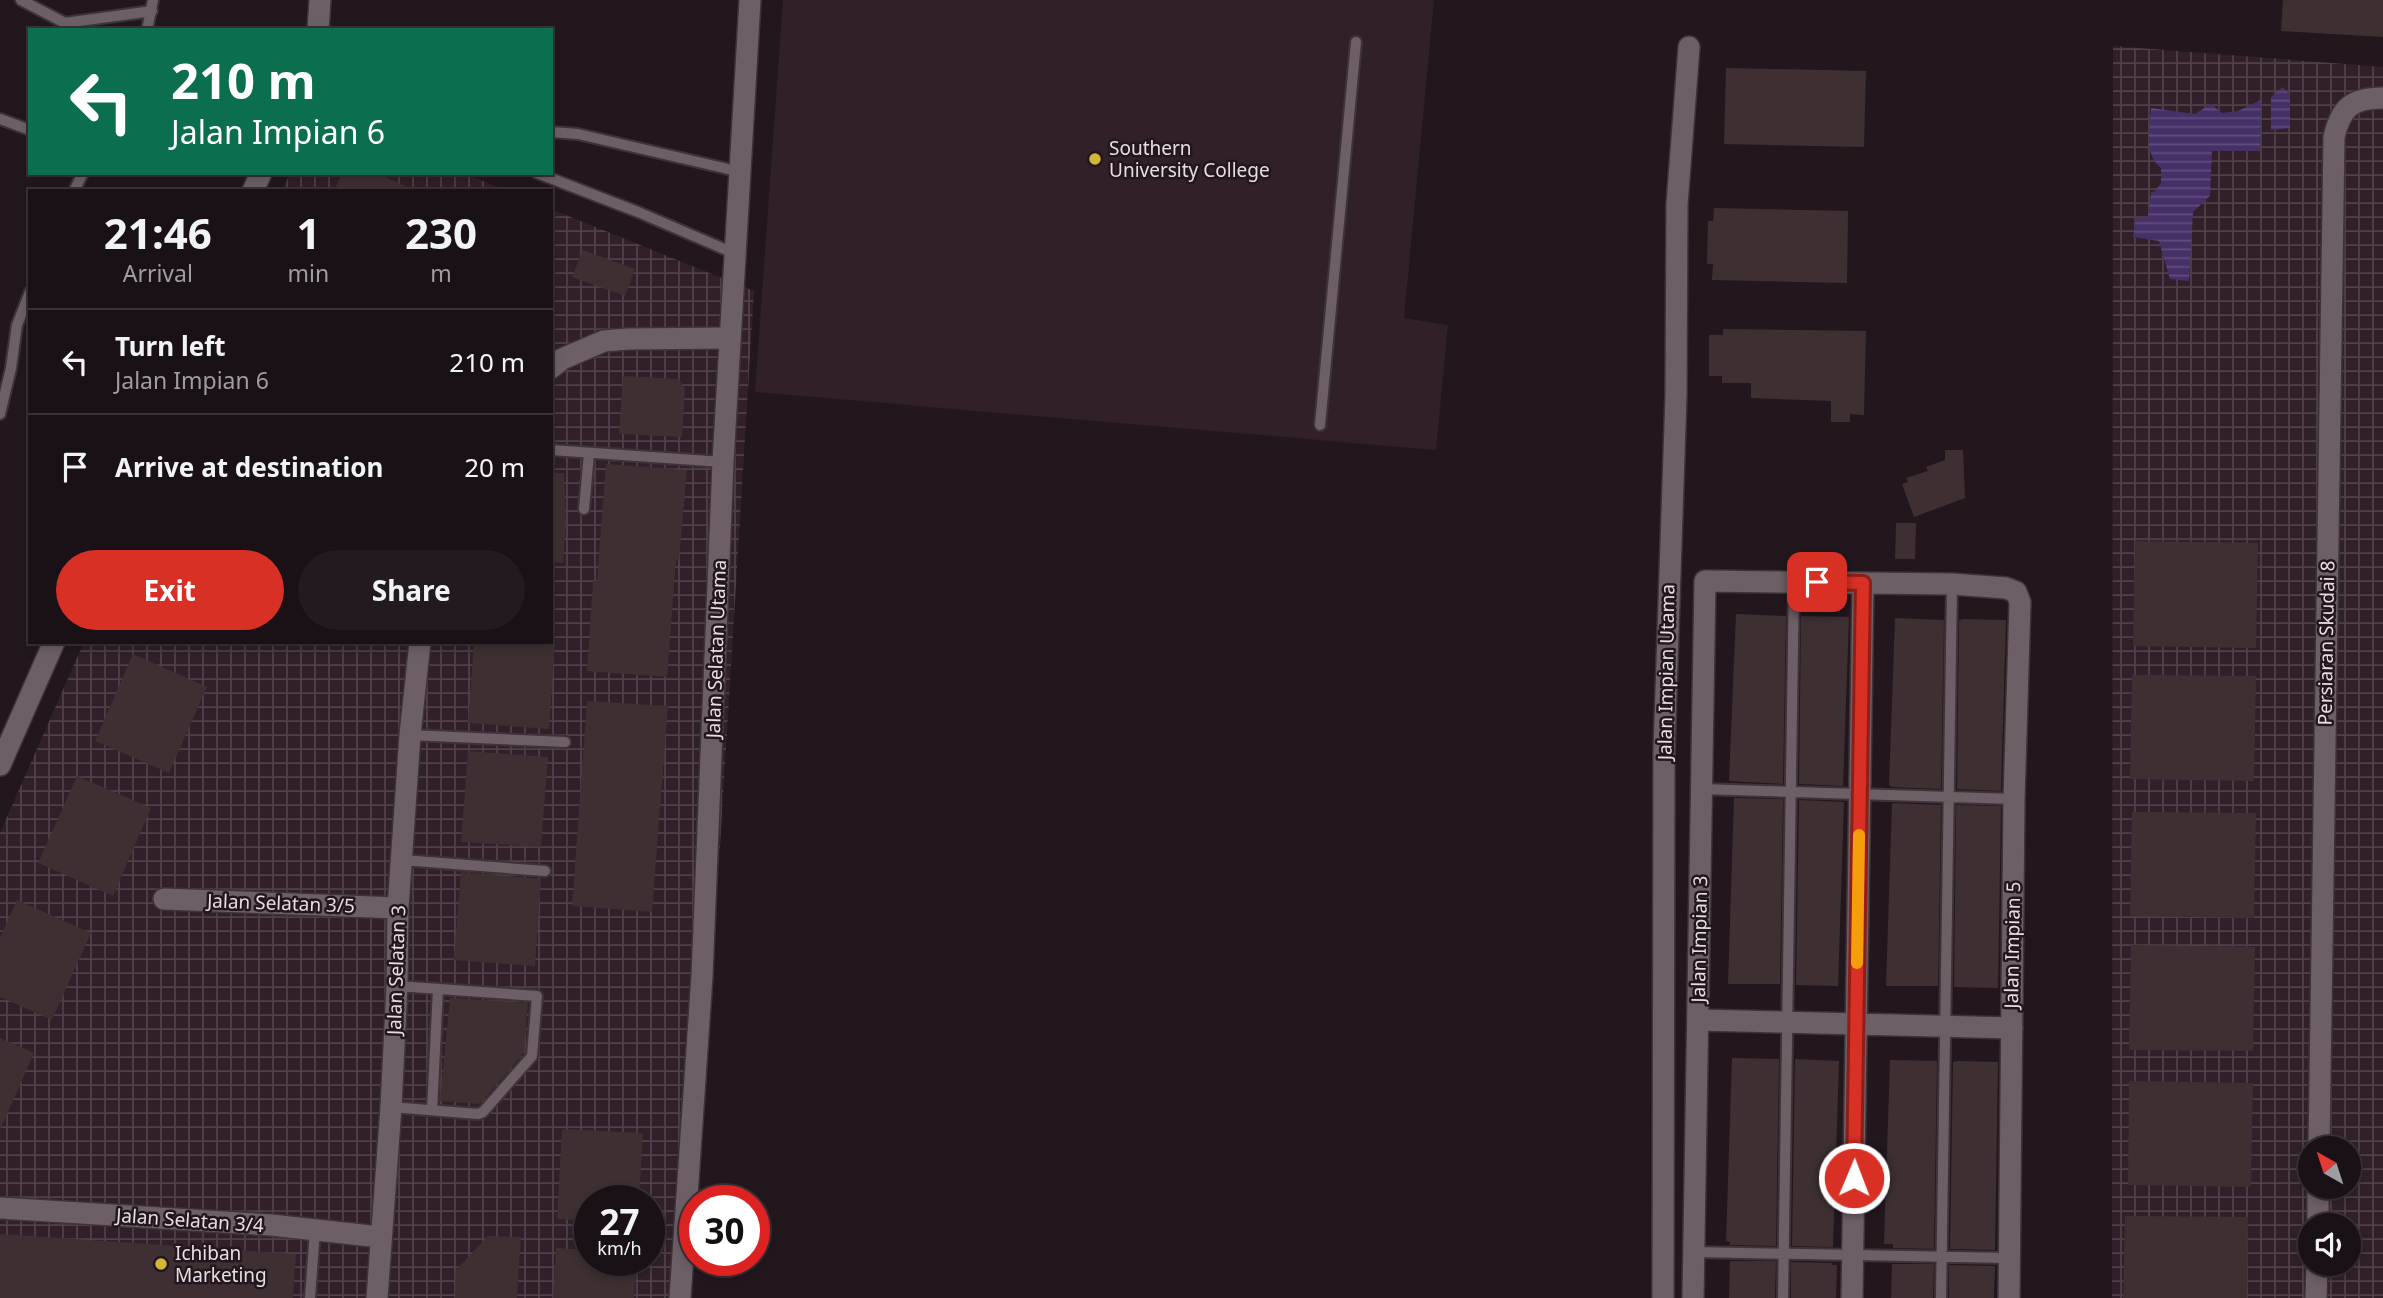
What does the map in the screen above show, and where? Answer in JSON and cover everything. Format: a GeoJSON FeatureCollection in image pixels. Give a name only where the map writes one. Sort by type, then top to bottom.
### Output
{"type":"FeatureCollection","features":[{"type":"Feature","properties":{"kind":"street"},"geometry":{"type":"LineString","coordinates":[[318,28],[320,0]]}},
{"type":"Feature","properties":{"kind":"street","name":"Jalan Selatan Utama"},"geometry":{"type":"LineString","coordinates":[[680,1298],[702,976],[729,338],[750,0]]}},
{"type":"Feature","properties":{"kind":"street","name":"Jalan Impian Utama"},"geometry":{"type":"LineString","coordinates":[[1663,1298],[1664,751],[1676,395],[1677,204],[1689,47]]}},
{"type":"Feature","properties":{"kind":"street","name":"Persiaran Skudai 8"},"geometry":{"type":"LineString","coordinates":[[2319,1136],[2334,137],[2339,116],[2349,106],[2364,98],[2383,99]]}},
{"type":"Feature","properties":{"kind":"street"},"geometry":{"type":"LineString","coordinates":[[553,366],[562,359],[604,341],[729,338]]}},
{"type":"Feature","properties":{"kind":"street","name":"Jalan Impian 3"},"geometry":{"type":"LineString","coordinates":[[1693,1298],[1705,581],[1794,581]]}},
{"type":"Feature","properties":{"kind":"street"},"geometry":{"type":"LineString","coordinates":[[1794,581],[1952,584]]}},
{"type":"Feature","properties":{"kind":"street"},"geometry":{"type":"LineString","coordinates":[[1852,1298],[1863,583]]}},
{"type":"Feature","properties":{"kind":"street","name":"Jalan Impian 5"},"geometry":{"type":"LineString","coordinates":[[1952,584],[2006,588],[2016,592],[2020,602],[2014,799],[2009,1298]]}},
{"type":"Feature","properties":{"kind":"street"},"geometry":{"type":"LineString","coordinates":[[0,765],[53,644]]}},
{"type":"Feature","properties":{"kind":"street","name":"Jalan Selatan 3"},"geometry":{"type":"LineString","coordinates":[[377,1298],[391,1107],[398,908],[410,735],[420,644]]}},
{"type":"Feature","properties":{"kind":"street","name":"Jalan Selatan 3/5"},"geometry":{"type":"LineString","coordinates":[[164,899],[398,908]]}},
{"type":"Feature","properties":{"kind":"street"},"geometry":{"type":"LineString","coordinates":[[1698,1020],[2012,1028]]}},
{"type":"Feature","properties":{"kind":"street","name":"Jalan Selatan 3/4"},"geometry":{"type":"LineString","coordinates":[[0,1208],[271,1225],[380,1237]]}},
{"type":"Feature","properties":{"kind":"street"},"geometry":{"type":"LineString","coordinates":[[2316,1298],[2317,1276]]}},
{"type":"Feature","properties":{"kind":"lane"},"geometry":{"type":"LineString","coordinates":[[21,0],[65,23],[153,5],[147,28]]}},
{"type":"Feature","properties":{"kind":"lane"},"geometry":{"type":"LineString","coordinates":[[1320,425],[1356,42]]}},
{"type":"Feature","properties":{"kind":"lane"},"geometry":{"type":"LineString","coordinates":[[0,119],[28,129]]}},
{"type":"Feature","properties":{"kind":"lane"},"geometry":{"type":"LineString","coordinates":[[553,132],[578,134],[741,172]]}},
{"type":"Feature","properties":{"kind":"lane"},"geometry":{"type":"LineString","coordinates":[[542,175],[736,254]]}},
{"type":"Feature","properties":{"kind":"lane"},"geometry":{"type":"LineString","coordinates":[[0,414],[11,368],[17,325],[28,297]]}},
{"type":"Feature","properties":{"kind":"lane"},"geometry":{"type":"LineString","coordinates":[[553,450],[723,463]]}},
{"type":"Feature","properties":{"kind":"lane"},"geometry":{"type":"LineString","coordinates":[[584,509],[589,453]]}},
{"type":"Feature","properties":{"kind":"lane"},"geometry":{"type":"LineString","coordinates":[[1783,1298],[1794,581]]}},
{"type":"Feature","properties":{"kind":"lane"},"geometry":{"type":"LineString","coordinates":[[1941,1298],[1952,584]]}},
{"type":"Feature","properties":{"kind":"lane"},"geometry":{"type":"LineString","coordinates":[[410,735],[565,741]]}},
{"type":"Feature","properties":{"kind":"lane"},"geometry":{"type":"LineString","coordinates":[[1702,789],[2014,799]]}},
{"type":"Feature","properties":{"kind":"lane"},"geometry":{"type":"LineString","coordinates":[[402,860],[545,871]]}},
{"type":"Feature","properties":{"kind":"lane"},"geometry":{"type":"LineString","coordinates":[[391,1107],[478,1114],[483,1112],[532,1056],[537,996],[397,986]]}},
{"type":"Feature","properties":{"kind":"lane"},"geometry":{"type":"LineString","coordinates":[[432,1110],[438,989]]}},
{"type":"Feature","properties":{"kind":"lane"},"geometry":{"type":"LineString","coordinates":[[310,1298],[315,1230]]}},
{"type":"Feature","properties":{"kind":"lane"},"geometry":{"type":"LineString","coordinates":[[1694,1252],[2009,1258]]}},
{"type":"Feature","properties":{"kind":"shaded area","name":"Southern University College"},"geometry":{"type":"Polygon","coordinates":[[[783,0],[1434,0],[1404,318],[1448,325],[1436,450],[755,392],[783,0]]]}},
{"type":"Feature","properties":{"kind":"shaded area"},"geometry":{"type":"Polygon","coordinates":[[[2113,46],[2383,67],[2383,1298],[2112,1298],[2113,46]]]}},
{"type":"Feature","properties":{"kind":"shaded area"},"geometry":{"type":"Polygon","coordinates":[[[2283,87],[2290,95],[2290,128],[2271,130],[2271,97],[2283,87]]]}},
{"type":"Feature","properties":{"kind":"shaded area"},"geometry":{"type":"Polygon","coordinates":[[[2261,100],[2260,151],[2212,151],[2210,196],[2193,212],[2189,281],[2170,279],[2159,241],[2133,237],[2136,218],[2148,217],[2151,192],[2161,183],[2161,168],[2155,162],[2150,148],[2151,108],[2195,114],[2211,104],[2222,113],[2238,111],[2261,100]]]}},
{"type":"Feature","properties":{"kind":"shaded area"},"geometry":{"type":"Polygon","coordinates":[[[289,175],[469,175],[502,189],[283,189],[289,175]]]}},
{"type":"Feature","properties":{"kind":"shaded area"},"geometry":{"type":"Polygon","coordinates":[[[553,210],[754,291],[712,976],[694,1185],[679,1185],[679,1276],[687,1276],[685,1298],[0,1298],[0,833],[83,644],[553,644],[553,210]]]}},
{"type":"Feature","properties":{"kind":"building"},"geometry":{"type":"Polygon","coordinates":[[[2283,0],[2383,0],[2383,37],[2281,31],[2283,0]]]}},
{"type":"Feature","properties":{"kind":"building"},"geometry":{"type":"Polygon","coordinates":[[[1726,68],[1866,71],[1864,147],[1724,144],[1726,68]]]}},
{"type":"Feature","properties":{"kind":"building"},"geometry":{"type":"Polygon","coordinates":[[[341,175],[380,175],[412,189],[335,189],[341,175]]]}},
{"type":"Feature","properties":{"kind":"building"},"geometry":{"type":"Polygon","coordinates":[[[1714,208],[1848,211],[1847,283],[1712,280],[1713,264],[1707,264],[1708,221],[1713,221],[1714,208]]]}},
{"type":"Feature","properties":{"kind":"building"},"geometry":{"type":"Polygon","coordinates":[[[583,250],[635,269],[625,296],[572,277],[583,250]]]}},
{"type":"Feature","properties":{"kind":"building"},"geometry":{"type":"Polygon","coordinates":[[[1723,329],[1866,331],[1864,415],[1850,414],[1850,422],[1831,422],[1831,401],[1751,398],[1751,383],[1722,383],[1722,376],[1709,376],[1709,335],[1723,335],[1723,329]]]}},
{"type":"Feature","properties":{"kind":"building"},"geometry":{"type":"Polygon","coordinates":[[[623,376],[679,379],[685,389],[682,437],[619,434],[623,376]]]}},
{"type":"Feature","properties":{"kind":"building"},"geometry":{"type":"Polygon","coordinates":[[[1945,450],[1963,450],[1965,498],[1914,517],[1902,484],[1908,482],[1906,478],[1928,471],[1926,467],[1945,460],[1945,450]]]}},
{"type":"Feature","properties":{"kind":"building"},"geometry":{"type":"Polygon","coordinates":[[[606,464],[687,470],[679,560],[676,560],[667,677],[587,671],[593,581],[597,581],[606,464]]]}},
{"type":"Feature","properties":{"kind":"building"},"geometry":{"type":"Polygon","coordinates":[[[553,473],[564,473],[566,523],[563,563],[553,562],[553,473]]]}},
{"type":"Feature","properties":{"kind":"building"},"geometry":{"type":"Polygon","coordinates":[[[1896,523],[1916,523],[1915,559],[1895,559],[1896,523]]]}},
{"type":"Feature","properties":{"kind":"building"},"geometry":{"type":"Polygon","coordinates":[[[2135,541],[2258,543],[2256,648],[2133,646],[2135,541]]]}},
{"type":"Feature","properties":{"kind":"building"},"geometry":{"type":"Polygon","coordinates":[[[1736,614],[1786,616],[1783,784],[1729,781],[1736,614]]]}},
{"type":"Feature","properties":{"kind":"building"},"geometry":{"type":"Polygon","coordinates":[[[1801,616],[1849,617],[1843,786],[1799,784],[1801,616]]]}},
{"type":"Feature","properties":{"kind":"building"},"geometry":{"type":"Polygon","coordinates":[[[1895,618],[1944,620],[1941,789],[1889,785],[1895,618]]]}},
{"type":"Feature","properties":{"kind":"building"},"geometry":{"type":"Polygon","coordinates":[[[1959,620],[2006,620],[2001,791],[1957,789],[1959,620]]]}},
{"type":"Feature","properties":{"kind":"building"},"geometry":{"type":"Polygon","coordinates":[[[555,642],[549,729],[468,723],[474,644],[555,642]]]}},
{"type":"Feature","properties":{"kind":"building"},"geometry":{"type":"Polygon","coordinates":[[[133,654],[207,687],[169,773],[95,741],[133,654]]]}},
{"type":"Feature","properties":{"kind":"building"},"geometry":{"type":"Polygon","coordinates":[[[2132,675],[2256,676],[2254,781],[2130,779],[2132,675]]]}},
{"type":"Feature","properties":{"kind":"building"},"geometry":{"type":"Polygon","coordinates":[[[587,701],[668,706],[652,912],[572,906],[587,701]]]}},
{"type":"Feature","properties":{"kind":"building"},"geometry":{"type":"Polygon","coordinates":[[[468,751],[548,757],[541,847],[461,842],[468,751]]]}},
{"type":"Feature","properties":{"kind":"building"},"geometry":{"type":"Polygon","coordinates":[[[77,776],[151,808],[113,896],[38,863],[77,776]]]}},
{"type":"Feature","properties":{"kind":"building"},"geometry":{"type":"Polygon","coordinates":[[[1734,798],[1783,799],[1780,984],[1728,984],[1734,798]]]}},
{"type":"Feature","properties":{"kind":"building"},"geometry":{"type":"Polygon","coordinates":[[[1799,800],[1844,802],[1838,986],[1796,985],[1799,800]]]}},
{"type":"Feature","properties":{"kind":"building"},"geometry":{"type":"Polygon","coordinates":[[[1892,803],[1941,805],[1938,986],[1886,986],[1892,803]]]}},
{"type":"Feature","properties":{"kind":"building"},"geometry":{"type":"Polygon","coordinates":[[[1956,805],[2001,806],[1998,988],[1954,987],[1956,805]]]}},
{"type":"Feature","properties":{"kind":"building"},"geometry":{"type":"Polygon","coordinates":[[[2132,812],[2256,813],[2254,918],[2130,916],[2132,812]]]}},
{"type":"Feature","properties":{"kind":"building"},"geometry":{"type":"Polygon","coordinates":[[[461,872],[541,879],[535,966],[454,960],[461,872]]]}},
{"type":"Feature","properties":{"kind":"building"},"geometry":{"type":"Polygon","coordinates":[[[17,900],[91,933],[52,1020],[0,997],[0,938],[17,900]]]}},
{"type":"Feature","properties":{"kind":"building"},"geometry":{"type":"Polygon","coordinates":[[[2131,945],[2255,947],[2253,1051],[2129,1050],[2131,945]]]}},
{"type":"Feature","properties":{"kind":"building"},"geometry":{"type":"Polygon","coordinates":[[[450,998],[528,1003],[524,1053],[480,1104],[440,1101],[450,998]]]}},
{"type":"Feature","properties":{"kind":"building"},"geometry":{"type":"Polygon","coordinates":[[[0,1038],[34,1053],[0,1130],[0,1038]]]}},
{"type":"Feature","properties":{"kind":"building"},"geometry":{"type":"Polygon","coordinates":[[[1732,1058],[1779,1059],[1776,1246],[1730,1245],[1730,1242],[1726,1241],[1732,1058]]]}},
{"type":"Feature","properties":{"kind":"building"},"geometry":{"type":"Polygon","coordinates":[[[1795,1059],[1839,1061],[1833,1247],[1792,1246],[1795,1059]]]}},
{"type":"Feature","properties":{"kind":"building"},"geometry":{"type":"Polygon","coordinates":[[[1890,1060],[1937,1061],[1934,1249],[1893,1248],[1893,1244],[1884,1244],[1890,1060]]]}},
{"type":"Feature","properties":{"kind":"building"},"geometry":{"type":"Polygon","coordinates":[[[1953,1062],[1998,1062],[1995,1250],[1950,1249],[1953,1062]]]}},
{"type":"Feature","properties":{"kind":"building"},"geometry":{"type":"Polygon","coordinates":[[[2129,1081],[2253,1083],[2251,1187],[2128,1185],[2129,1081]]]}},
{"type":"Feature","properties":{"kind":"building"},"geometry":{"type":"Polygon","coordinates":[[[562,1129],[643,1133],[640,1185],[574,1185],[574,1220],[557,1219],[562,1129]]]}},
{"type":"Feature","properties":{"kind":"building"},"geometry":{"type":"Polygon","coordinates":[[[2125,1216],[2248,1217],[2247,1298],[2123,1298],[2125,1216]]]}},
{"type":"Feature","properties":{"kind":"building"},"geometry":{"type":"Polygon","coordinates":[[[0,1234],[296,1254],[293,1298],[0,1298],[0,1234]]]}},
{"type":"Feature","properties":{"kind":"building"},"geometry":{"type":"Polygon","coordinates":[[[488,1236],[521,1237],[517,1298],[455,1298],[456,1270],[488,1236]]]}},
{"type":"Feature","properties":{"kind":"building"},"geometry":{"type":"Polygon","coordinates":[[[556,1248],[574,1249],[574,1276],[636,1276],[634,1298],[553,1298],[556,1248]]]}},
{"type":"Feature","properties":{"kind":"building"},"geometry":{"type":"Polygon","coordinates":[[[1730,1261],[1776,1261],[1775,1298],[1729,1298],[1730,1261]]]}},
{"type":"Feature","properties":{"kind":"building"},"geometry":{"type":"Polygon","coordinates":[[[1791,1262],[1837,1265],[1836,1298],[1791,1298],[1791,1262]]]}},
{"type":"Feature","properties":{"kind":"building"},"geometry":{"type":"Polygon","coordinates":[[[1892,1264],[1934,1264],[1933,1298],[1891,1298],[1892,1264]]]}},
{"type":"Feature","properties":{"kind":"building"},"geometry":{"type":"Polygon","coordinates":[[[1949,1265],[1995,1266],[1994,1298],[1949,1298],[1949,1265]]]}},
{"type":"Feature","properties":{"kind":"slow traffic"},"geometry":{"type":"LineString","coordinates":[[1857,963],[1859,835]]}},
{"type":"Feature","properties":{"kind":"place","name":"Southern University College"},"geometry":{"type":"Point","coordinates":[1095,159]}},
{"type":"Feature","properties":{"kind":"place","name":"Ichiban Marketing"},"geometry":{"type":"Point","coordinates":[161,1264]}},
{"type":"Feature","properties":{"kind":"route"},"geometry":{"type":"LineString","coordinates":[[1817,582],[1863,583],[1854,1178]]}}]}
